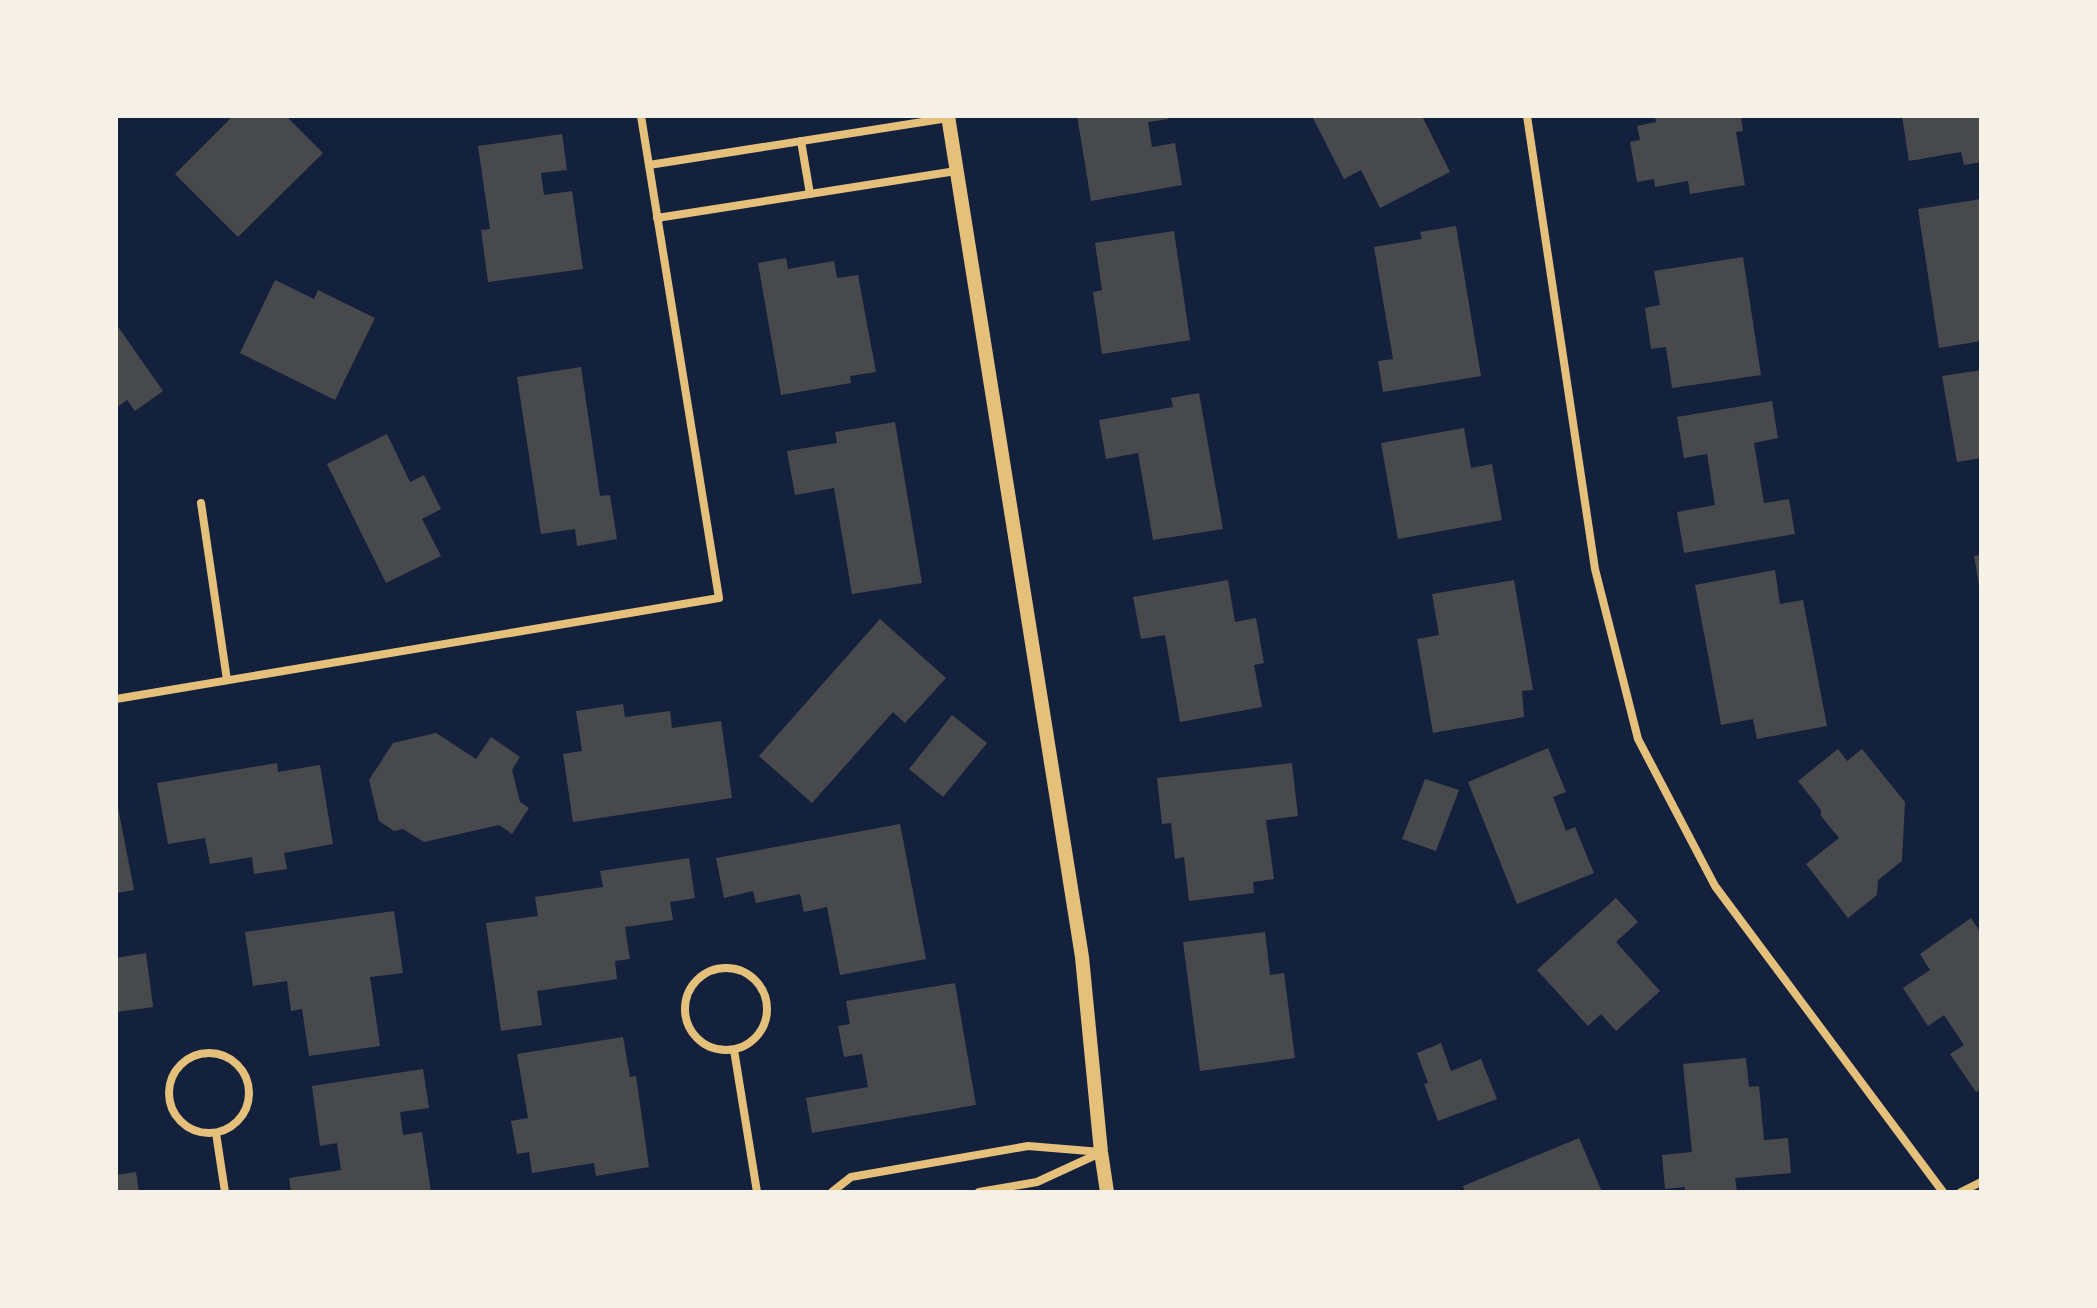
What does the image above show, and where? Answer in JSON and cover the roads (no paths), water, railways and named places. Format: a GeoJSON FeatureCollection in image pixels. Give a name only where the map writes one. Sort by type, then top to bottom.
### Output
{"type":"FeatureCollection","features":[{"type":"Feature","properties":{"kind":"street"},"geometry":{"type":"LineString","coordinates":[[116,699],[719,598],[641,116]]}},
{"type":"Feature","properties":{"kind":"street"},"geometry":{"type":"LineString","coordinates":[[1527,116],[1595,569],[1638,739],[1715,886],[1943,1192]]}},
{"type":"Feature","properties":{"kind":"street"},"geometry":{"type":"LineString","coordinates":[[649,165],[948,117],[1082,957],[1107,1192]]}},
{"type":"Feature","properties":{"kind":"street"},"geometry":{"type":"LineString","coordinates":[[801,141],[810,194]]}},
{"type":"Feature","properties":{"kind":"street"},"geometry":{"type":"LineString","coordinates":[[657,218],[956,171]]}},
{"type":"Feature","properties":{"kind":"street"},"geometry":{"type":"LineString","coordinates":[[201,503],[227,680]]}},
{"type":"Feature","properties":{"kind":"street"},"geometry":{"type":"LineString","coordinates":[[726,967],[751,975],[766,998],[768,1011],[758,1037],[734,1050],[721,1051],[707,1046],[688,1027],[685,1013],[691,987],[700,976],[726,967]]}},
{"type":"Feature","properties":{"kind":"street"},"geometry":{"type":"LineString","coordinates":[[734,1050],[757,1192]]}},
{"type":"Feature","properties":{"kind":"street"},"geometry":{"type":"LineString","coordinates":[[203,1052],[215,1052],[238,1064],[249,1086],[249,1099],[238,1121],[216,1133],[192,1130],[183,1124],[175,1115],[168,1093],[175,1071],[182,1062],[203,1052]]}},
{"type":"Feature","properties":{"kind":"street"},"geometry":{"type":"LineString","coordinates":[[216,1133],[225,1192]]}},
{"type":"Feature","properties":{"kind":"street"},"geometry":{"type":"LineString","coordinates":[[832,1192],[851,1177],[1028,1146],[1101,1152]]}},
{"type":"Feature","properties":{"kind":"street"},"geometry":{"type":"LineString","coordinates":[[979,1192],[1037,1182],[1101,1152]]}},
{"type":"Feature","properties":{"kind":"street"},"geometry":{"type":"LineString","coordinates":[[1961,1192],[1981,1182]]}}]}
